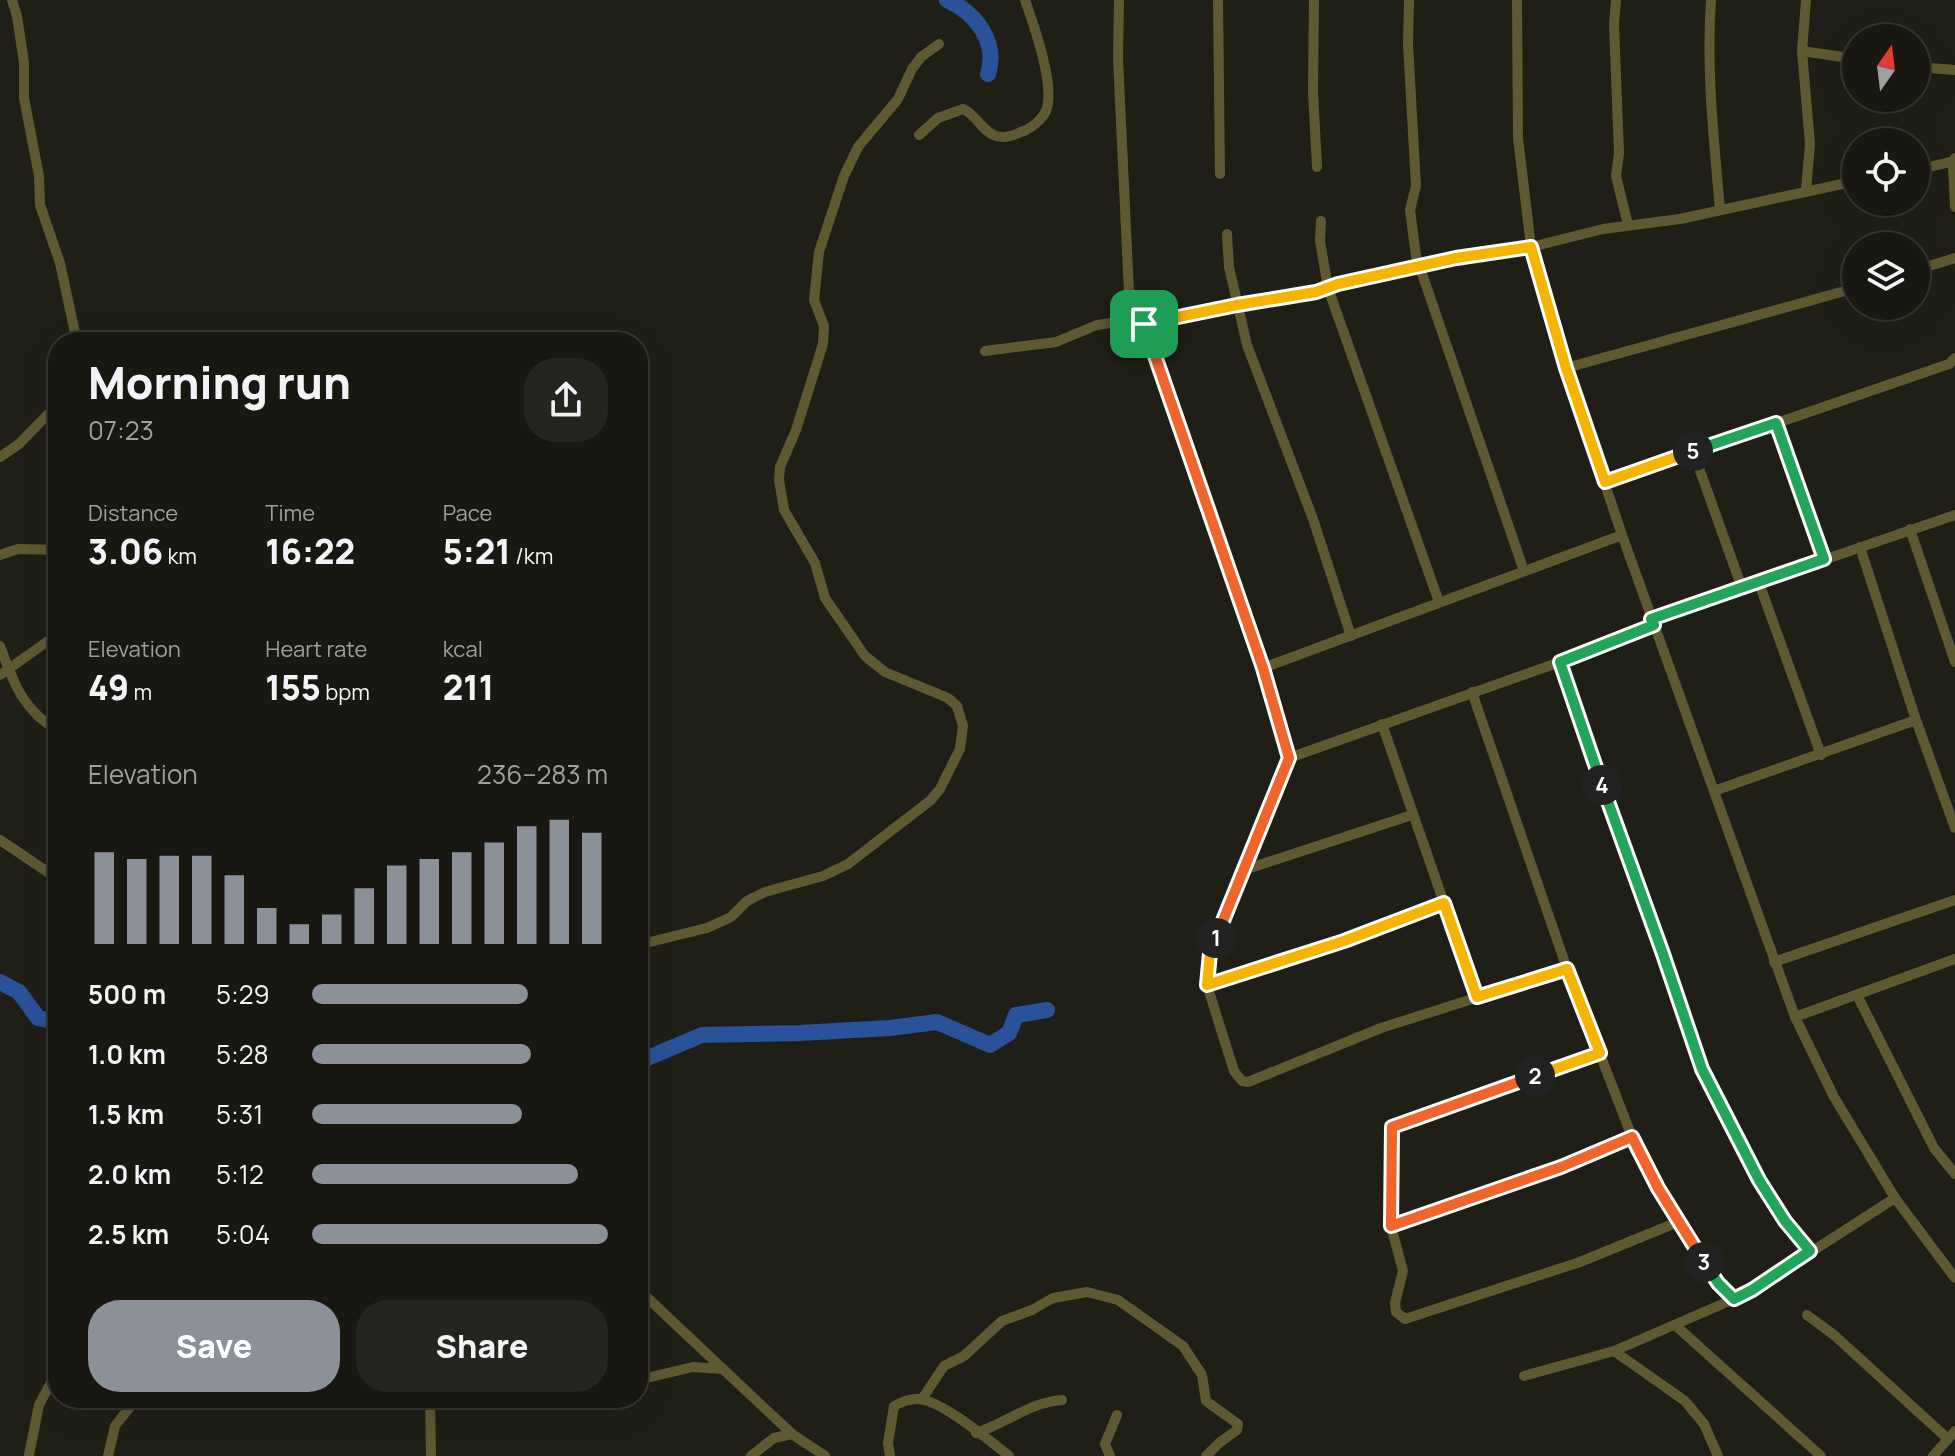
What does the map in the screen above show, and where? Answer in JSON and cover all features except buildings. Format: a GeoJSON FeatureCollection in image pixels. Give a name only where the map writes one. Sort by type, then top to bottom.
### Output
{"type":"FeatureCollection","features":[{"type":"Feature","properties":{"kind":"street"},"geometry":{"type":"LineString","coordinates":[[12,0],[24,63],[24,98],[39,176],[40,205],[60,263],[75,332]]}},
{"type":"Feature","properties":{"kind":"street"},"geometry":{"type":"LineString","coordinates":[[919,135],[938,118],[963,109],[991,134],[1005,137],[1031,127],[1045,113],[1048,106],[1040,43],[1025,0]]}},
{"type":"Feature","properties":{"kind":"street"},"geometry":{"type":"LineString","coordinates":[[1119,0],[1118,58],[1130,314],[1139,322],[1263,668],[1289,758],[1210,953],[1207,985],[1234,1071],[1242,1081],[1248,1082],[1381,1028],[1567,969]]}},
{"type":"Feature","properties":{"kind":"street"},"geometry":{"type":"LineString","coordinates":[[1218,0],[1220,174]]}},
{"type":"Feature","properties":{"kind":"street"},"geometry":{"type":"LineString","coordinates":[[1314,0],[1313,91],[1317,167]]}},
{"type":"Feature","properties":{"kind":"street"},"geometry":{"type":"LineString","coordinates":[[1409,0],[1408,44],[1416,186],[1410,210],[1419,267],[1524,571]]}},
{"type":"Feature","properties":{"kind":"street"},"geometry":{"type":"LineString","coordinates":[[1517,0],[1518,138],[1531,247],[1566,368],[1622,535],[1795,1017],[1834,1097],[1895,1198],[1955,1278]]}},
{"type":"Feature","properties":{"kind":"street"},"geometry":{"type":"LineString","coordinates":[[1616,0],[1614,24],[1619,153],[1616,176],[1628,225]]}},
{"type":"Feature","properties":{"kind":"street"},"geometry":{"type":"LineString","coordinates":[[1711,0],[1709,62],[1720,210]]}},
{"type":"Feature","properties":{"kind":"street"},"geometry":{"type":"LineString","coordinates":[[1806,0],[1802,51],[1810,144],[1806,190]]}},
{"type":"Feature","properties":{"kind":"street"},"geometry":{"type":"LineString","coordinates":[[648,943],[707,928],[731,917],[747,901],[765,892],[823,876],[848,864],[931,800],[960,749],[963,735],[957,706],[948,698],[885,672],[865,656],[825,598],[815,563],[784,510],[779,480],[786,449],[796,430],[823,344],[824,326],[814,300],[819,252],[844,176],[858,147],[898,99],[912,69],[921,57],[939,44]]}},
{"type":"Feature","properties":{"kind":"street"},"geometry":{"type":"LineString","coordinates":[[1802,51],[1842,57]]}},
{"type":"Feature","properties":{"kind":"street"},"geometry":{"type":"LineString","coordinates":[[1930,68],[1955,70]]}},
{"type":"Feature","properties":{"kind":"street"},"geometry":{"type":"LineString","coordinates":[[1930,166],[1954,160],[1955,207]]}},
{"type":"Feature","properties":{"kind":"street"},"geometry":{"type":"LineString","coordinates":[[985,351],[1056,342],[1097,325],[1139,322],[1328,288],[1456,258],[1531,247],[1628,225],[1669,221],[1842,184]]}},
{"type":"Feature","properties":{"kind":"street"},"geometry":{"type":"LineString","coordinates":[[1321,221],[1320,241],[1328,288],[1439,602]]}},
{"type":"Feature","properties":{"kind":"street"},"geometry":{"type":"LineString","coordinates":[[1227,234],[1229,267],[1251,358],[1292,462],[1351,636]]}},
{"type":"Feature","properties":{"kind":"street"},"geometry":{"type":"LineString","coordinates":[[1930,266],[1955,258]]}},
{"type":"Feature","properties":{"kind":"street"},"geometry":{"type":"LineString","coordinates":[[1566,368],[1842,292]]}},
{"type":"Feature","properties":{"kind":"street"},"geometry":{"type":"LineString","coordinates":[[1605,482],[1953,365]]}},
{"type":"Feature","properties":{"kind":"street"},"geometry":{"type":"LineString","coordinates":[[0,457],[19,444],[48,414]]}},
{"type":"Feature","properties":{"kind":"street"},"geometry":{"type":"LineString","coordinates":[[1776,423],[1824,559]]}},
{"type":"Feature","properties":{"kind":"street"},"geometry":{"type":"LineString","coordinates":[[1693,451],[1742,588]]}},
{"type":"Feature","properties":{"kind":"street"},"geometry":{"type":"LineString","coordinates":[[1289,758],[1560,662],[1742,588],[1955,515]]}},
{"type":"Feature","properties":{"kind":"street"},"geometry":{"type":"LineString","coordinates":[[1910,529],[1955,662]]}},
{"type":"Feature","properties":{"kind":"street"},"geometry":{"type":"LineString","coordinates":[[1263,668],[1622,535]]}},
{"type":"Feature","properties":{"kind":"street"},"geometry":{"type":"LineString","coordinates":[[1860,547],[1955,828]]}},
{"type":"Feature","properties":{"kind":"street"},"geometry":{"type":"LineString","coordinates":[[0,555],[18,549],[48,550]]}},
{"type":"Feature","properties":{"kind":"street"},"geometry":{"type":"LineString","coordinates":[[1759,583],[1821,755]]}},
{"type":"Feature","properties":{"kind":"street"},"geometry":{"type":"LineString","coordinates":[[4,672],[48,641]]}},
{"type":"Feature","properties":{"kind":"street"},"geometry":{"type":"LineString","coordinates":[[0,646],[4,672],[23,701],[48,724]]}},
{"type":"Feature","properties":{"kind":"street"},"geometry":{"type":"LineString","coordinates":[[1560,662],[1702,1069],[1759,1180],[1785,1221],[1810,1251]]}},
{"type":"Feature","properties":{"kind":"street"},"geometry":{"type":"LineString","coordinates":[[1472,692],[1567,969],[1632,1137],[1678,1222],[1718,1283],[1734,1299]]}},
{"type":"Feature","properties":{"kind":"street"},"geometry":{"type":"LineString","coordinates":[[1714,791],[1916,720]]}},
{"type":"Feature","properties":{"kind":"street"},"geometry":{"type":"LineString","coordinates":[[1382,724],[1477,997]]}},
{"type":"Feature","properties":{"kind":"street"},"geometry":{"type":"LineString","coordinates":[[1244,870],[1412,815]]}},
{"type":"Feature","properties":{"kind":"street"},"geometry":{"type":"LineString","coordinates":[[0,840],[48,872]]}},
{"type":"Feature","properties":{"kind":"street"},"geometry":{"type":"LineString","coordinates":[[1774,962],[1955,900]]}},
{"type":"Feature","properties":{"kind":"street"},"geometry":{"type":"LineString","coordinates":[[1207,985],[1344,941],[1444,903]]}},
{"type":"Feature","properties":{"kind":"street"},"geometry":{"type":"LineString","coordinates":[[1795,1017],[1954,961]]}},
{"type":"Feature","properties":{"kind":"street"},"geometry":{"type":"LineString","coordinates":[[1857,995],[1934,1148],[1955,1174]]}},
{"type":"Feature","properties":{"kind":"street"},"geometry":{"type":"LineString","coordinates":[[1600,1053],[1392,1127],[1391,1226],[1403,1265],[1394,1307],[1398,1316],[1405,1319],[1580,1262],[1678,1222]]}},
{"type":"Feature","properties":{"kind":"street"},"geometry":{"type":"LineString","coordinates":[[1391,1226],[1561,1167],[1632,1137]]}},
{"type":"Feature","properties":{"kind":"street"},"geometry":{"type":"LineString","coordinates":[[1524,1376],[1614,1351],[1734,1299],[1895,1198]]}},
{"type":"Feature","properties":{"kind":"street"},"geometry":{"type":"LineString","coordinates":[[922,1399],[944,1366],[964,1356],[1002,1321],[1053,1298],[1095,1293],[1118,1300],[1183,1346],[1202,1375],[1206,1401],[1239,1426],[1206,1456]]}},
{"type":"Feature","properties":{"kind":"street"},"geometry":{"type":"LineString","coordinates":[[648,1298],[792,1434],[825,1456]]}},
{"type":"Feature","properties":{"kind":"street"},"geometry":{"type":"LineString","coordinates":[[1807,1315],[1952,1435],[1933,1456]]}},
{"type":"Feature","properties":{"kind":"street"},"geometry":{"type":"LineString","coordinates":[[1675,1325],[1821,1456]]}},
{"type":"Feature","properties":{"kind":"street"},"geometry":{"type":"LineString","coordinates":[[1614,1351],[1685,1401],[1704,1424],[1718,1456]]}},
{"type":"Feature","properties":{"kind":"street"},"geometry":{"type":"LineString","coordinates":[[648,1378],[693,1367],[723,1369]]}},
{"type":"Feature","properties":{"kind":"street"},"geometry":{"type":"LineString","coordinates":[[28,1456],[39,1405],[48,1388]]}},
{"type":"Feature","properties":{"kind":"street"},"geometry":{"type":"LineString","coordinates":[[890,1456],[888,1443],[894,1406],[922,1399],[938,1406],[1009,1456]]}},
{"type":"Feature","properties":{"kind":"street"},"geometry":{"type":"LineString","coordinates":[[976,1433],[1026,1409],[1062,1400]]}},
{"type":"Feature","properties":{"kind":"street"},"geometry":{"type":"LineString","coordinates":[[108,1456],[115,1426],[129,1408]]}},
{"type":"Feature","properties":{"kind":"street"},"geometry":{"type":"LineString","coordinates":[[430,1408],[431,1456]]}},
{"type":"Feature","properties":{"kind":"street"},"geometry":{"type":"LineString","coordinates":[[1110,1456],[1105,1444],[1117,1415]]}},
{"type":"Feature","properties":{"kind":"street"},"geometry":{"type":"LineString","coordinates":[[751,1456],[774,1438],[792,1434]]}},
{"type":"Feature","properties":{"kind":"waterway"},"geometry":{"type":"LineString","coordinates":[[947,0],[967,13],[982,30],[990,51],[988,74]]}},
{"type":"Feature","properties":{"kind":"waterway"},"geometry":{"type":"LineString","coordinates":[[0,982],[19,992],[38,1018],[48,1020]]}},
{"type":"Feature","properties":{"kind":"waterway"},"geometry":{"type":"LineString","coordinates":[[648,1058],[702,1035],[800,1033],[937,1022],[990,1045],[1009,1033],[1016,1015],[1047,1010]]}},
{"type":"Feature","properties":{"kind":"route"},"geometry":{"type":"LineString","coordinates":[[1531,247],[1566,368],[1605,482],[1776,423],[1824,559],[1651,619],[1654,625],[1560,662],[1702,1069],[1759,1180],[1785,1221],[1810,1251],[1734,1299],[1718,1283],[1678,1222],[1632,1137],[1561,1167],[1391,1226],[1392,1127],[1600,1053],[1567,969],[1477,997],[1444,903],[1344,941],[1207,985],[1210,953],[1289,758],[1263,668],[1144,324],[1316,292],[1338,284],[1456,258],[1531,247]]}}]}
